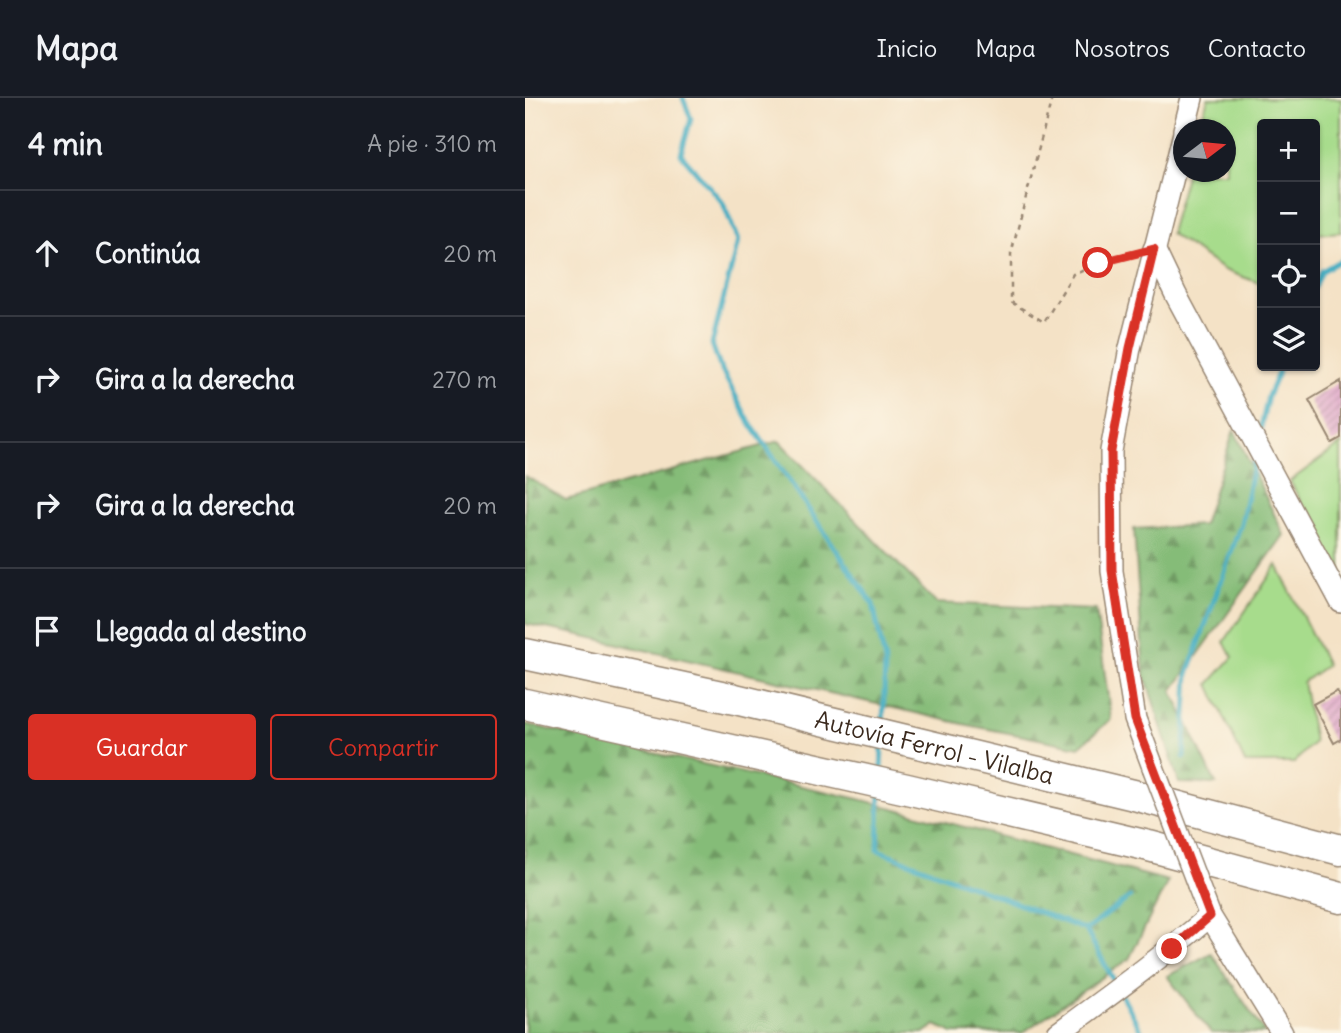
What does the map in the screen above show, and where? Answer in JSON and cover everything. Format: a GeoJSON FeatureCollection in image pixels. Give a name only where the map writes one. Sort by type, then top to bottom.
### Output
{"type":"FeatureCollection","features":[{"type":"Feature","properties":{"kind":"highway","name":"Autovía Ferrol - Vilalba"},"geometry":{"type":"LineString","coordinates":[[525,654],[736,699],[1125,793],[1341,850]]}},
{"type":"Feature","properties":{"kind":"highway","name":"Autovía Ferrol - Vilalba"},"geometry":{"type":"LineString","coordinates":[[525,704],[908,789],[1149,846],[1341,898]]}},
{"type":"Feature","properties":{"kind":"street"},"geometry":{"type":"LineString","coordinates":[[1187,119],[1192,98]]}},
{"type":"Feature","properties":{"kind":"street"},"geometry":{"type":"LineString","coordinates":[[1173,174],[1130,348],[1111,451],[1112,570],[1135,719],[1210,916],[1282,1033]]}},
{"type":"Feature","properties":{"kind":"street"},"geometry":{"type":"LineString","coordinates":[[1154,249],[1341,602]]}},
{"type":"Feature","properties":{"kind":"street"},"geometry":{"type":"LineString","coordinates":[[1058,1033],[1135,978],[1210,916]]}},
{"type":"Feature","properties":{"kind":"path"},"geometry":{"type":"LineString","coordinates":[[1052,98],[1011,254],[1011,302],[1044,322],[1073,275],[1098,263],[1154,249]]}},
{"type":"Feature","properties":{"kind":"green space"},"geometry":{"type":"Polygon","coordinates":[[[1208,98],[1341,98],[1341,232],[1320,234],[1320,119],[1257,119],[1257,282],[1224,270],[1170,233],[1184,182],[1236,182],[1236,119],[1202,119],[1208,98]]]}},
{"type":"Feature","properties":{"kind":"green space"},"geometry":{"type":"Polygon","coordinates":[[[1234,430],[1284,535],[1172,691],[1216,784],[1179,783],[1144,672],[1134,529],[1203,525],[1234,430]]]}},
{"type":"Feature","properties":{"kind":"green space"},"geometry":{"type":"Polygon","coordinates":[[[779,441],[936,603],[1096,610],[1111,719],[1079,747],[963,724],[525,624],[525,476],[566,500],[779,441]]]}},
{"type":"Feature","properties":{"kind":"green space"},"geometry":{"type":"Polygon","coordinates":[[[1341,444],[1341,580],[1290,481],[1341,444]]]}},
{"type":"Feature","properties":{"kind":"green space"},"geometry":{"type":"Polygon","coordinates":[[[1277,565],[1327,665],[1303,682],[1314,742],[1294,763],[1245,763],[1209,684],[1233,657],[1224,642],[1277,565]]]}},
{"type":"Feature","properties":{"kind":"green space"},"geometry":{"type":"Polygon","coordinates":[[[525,724],[859,799],[1168,881],[1129,959],[1022,1033],[953,1033],[936,1025],[924,1033],[525,1033],[525,724]]]}},
{"type":"Feature","properties":{"kind":"green space"},"geometry":{"type":"Polygon","coordinates":[[[1211,953],[1265,1033],[1211,1033],[1167,976],[1211,953]]]}},
{"type":"Feature","properties":{"kind":"building"},"geometry":{"type":"Polygon","coordinates":[[[1341,381],[1341,438],[1332,443],[1309,400],[1341,381]]]}},
{"type":"Feature","properties":{"kind":"building"},"geometry":{"type":"Polygon","coordinates":[[[1337,691],[1341,698],[1341,739],[1334,743],[1313,704],[1337,691]]]}},
{"type":"Feature","properties":{"kind":"waterway"},"geometry":{"type":"LineString","coordinates":[[683,98],[691,119],[681,154],[723,203],[738,241],[712,344],[720,367],[750,423],[873,604],[885,662],[883,726]]}},
{"type":"Feature","properties":{"kind":"waterway"},"geometry":{"type":"LineString","coordinates":[[1320,276],[1322,271],[1341,260]]}},
{"type":"Feature","properties":{"kind":"waterway"},"geometry":{"type":"LineString","coordinates":[[1259,436],[1268,396],[1279,371]]}},
{"type":"Feature","properties":{"kind":"waterway"},"geometry":{"type":"LineString","coordinates":[[1184,757],[1188,674],[1241,524],[1255,456]]}},
{"type":"Feature","properties":{"kind":"waterway"},"geometry":{"type":"LineString","coordinates":[[881,775],[882,742]]}},
{"type":"Feature","properties":{"kind":"waterway"},"geometry":{"type":"LineString","coordinates":[[880,791],[878,850],[1086,930]]}},
{"type":"Feature","properties":{"kind":"waterway"},"geometry":{"type":"LineString","coordinates":[[1115,983],[1086,930],[1130,897]]}},
{"type":"Feature","properties":{"kind":"waterway"},"geometry":{"type":"LineString","coordinates":[[1120,992],[1142,1033]]}},
{"type":"Feature","properties":{"kind":"route"},"geometry":{"type":"LineString","coordinates":[[1098,263],[1154,249],[1130,348],[1111,451],[1112,570],[1135,719],[1210,916],[1172,949]]}}]}
